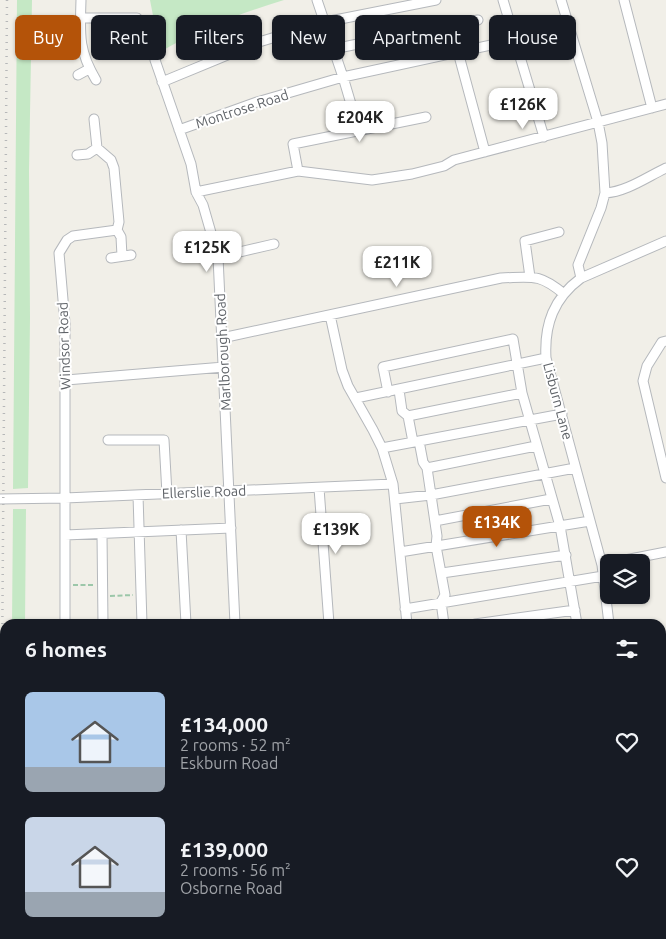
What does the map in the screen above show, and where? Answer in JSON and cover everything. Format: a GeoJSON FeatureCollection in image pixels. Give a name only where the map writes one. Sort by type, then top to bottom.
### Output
{"type":"FeatureCollection","features":[{"type":"Feature","properties":{"kind":"street"},"geometry":{"type":"LineString","coordinates":[[80,15],[81,0]]}},
{"type":"Feature","properties":{"kind":"street"},"geometry":{"type":"LineString","coordinates":[[316,0],[322,15]]}},
{"type":"Feature","properties":{"kind":"street"},"geometry":{"type":"LineString","coordinates":[[345,18],[436,0]]}},
{"type":"Feature","properties":{"kind":"street"},"geometry":{"type":"LineString","coordinates":[[503,0],[507,15]]}},
{"type":"Feature","properties":{"kind":"street"},"geometry":{"type":"LineString","coordinates":[[562,0],[566,15]]}},
{"type":"Feature","properties":{"kind":"street"},"geometry":{"type":"LineString","coordinates":[[624,0],[652,108]]}},
{"type":"Feature","properties":{"kind":"street"},"geometry":{"type":"LineString","coordinates":[[162,82],[272,38]]}},
{"type":"Feature","properties":{"kind":"street"},"geometry":{"type":"LineString","coordinates":[[81,50],[96,80]]}},
{"type":"Feature","properties":{"kind":"street"},"geometry":{"type":"LineString","coordinates":[[576,51],[598,122],[602,143],[605,193],[601,208],[578,265],[582,278]]}},
{"type":"Feature","properties":{"kind":"street","name":"Marlborough Road"},"geometry":{"type":"LineString","coordinates":[[154,60],[191,164],[196,192],[203,205],[218,257],[235,619]]}},
{"type":"Feature","properties":{"kind":"street"},"geometry":{"type":"LineString","coordinates":[[337,60],[359,131]]}},
{"type":"Feature","properties":{"kind":"street","name":"Montrose Road"},"geometry":{"type":"LineString","coordinates":[[179,130],[257,102],[343,77],[421,60]]}},
{"type":"Feature","properties":{"kind":"street"},"geometry":{"type":"LineString","coordinates":[[460,60],[485,152]]}},
{"type":"Feature","properties":{"kind":"street"},"geometry":{"type":"LineString","coordinates":[[520,60],[544,137]]}},
{"type":"Feature","properties":{"kind":"street"},"geometry":{"type":"LineString","coordinates":[[78,75],[89,69]]}},
{"type":"Feature","properties":{"kind":"street"},"geometry":{"type":"LineString","coordinates":[[196,192],[298,171],[372,180],[412,174],[444,166],[454,160],[666,104]]}},
{"type":"Feature","properties":{"kind":"street"},"geometry":{"type":"LineString","coordinates":[[298,171],[293,144],[426,117]]}},
{"type":"Feature","properties":{"kind":"street"},"geometry":{"type":"LineString","coordinates":[[94,119],[97,148],[111,160],[114,168],[119,222],[116,230],[121,237],[126,255],[111,258]]}},
{"type":"Feature","properties":{"kind":"street"},"geometry":{"type":"LineString","coordinates":[[77,155],[88,154],[97,148]]}},
{"type":"Feature","properties":{"kind":"street"},"geometry":{"type":"LineString","coordinates":[[605,193],[611,193],[630,186],[666,168]]}},
{"type":"Feature","properties":{"kind":"street","name":"Windsor Road"},"geometry":{"type":"LineString","coordinates":[[65,619],[66,380],[65,323],[60,253],[67,240],[73,236],[116,230]]}},
{"type":"Feature","properties":{"kind":"street"},"geometry":{"type":"LineString","coordinates":[[530,277],[525,241],[559,232]]}},
{"type":"Feature","properties":{"kind":"street","name":"Lisburn Lane"},"geometry":{"type":"LineString","coordinates":[[602,554],[575,468],[546,358],[545,342],[547,328],[557,304],[570,286],[582,278],[666,241]]}},
{"type":"Feature","properties":{"kind":"street"},"geometry":{"type":"LineString","coordinates":[[218,257],[274,244]]}},
{"type":"Feature","properties":{"kind":"street"},"geometry":{"type":"LineString","coordinates":[[222,338],[501,278],[530,277],[545,280],[564,294]]}},
{"type":"Feature","properties":{"kind":"street"},"geometry":{"type":"LineString","coordinates":[[330,315],[342,370],[348,386],[382,448],[393,484],[406,619]]}},
{"type":"Feature","properties":{"kind":"street"},"geometry":{"type":"LineString","coordinates":[[388,392],[383,366],[513,339],[522,393],[560,526],[576,619]]}},
{"type":"Feature","properties":{"kind":"street"},"geometry":{"type":"LineString","coordinates":[[666,341],[662,342],[647,366],[643,381],[666,478]]}},
{"type":"Feature","properties":{"kind":"street"},"geometry":{"type":"LineString","coordinates":[[356,398],[546,358]]}},
{"type":"Feature","properties":{"kind":"street"},"geometry":{"type":"LineString","coordinates":[[66,380],[224,367]]}},
{"type":"Feature","properties":{"kind":"street"},"geometry":{"type":"LineString","coordinates":[[399,390],[402,411],[408,416],[423,462],[427,468],[437,536],[436,546],[445,595],[441,602],[443,619]]}},
{"type":"Feature","properties":{"kind":"street"},"geometry":{"type":"LineString","coordinates":[[408,416],[522,393]]}},
{"type":"Feature","properties":{"kind":"street"},"geometry":{"type":"LineString","coordinates":[[382,448],[562,414]]}},
{"type":"Feature","properties":{"kind":"street"},"geometry":{"type":"LineString","coordinates":[[108,440],[164,440],[167,494]]}},
{"type":"Feature","properties":{"kind":"street"},"geometry":{"type":"LineString","coordinates":[[427,468],[536,446]]}},
{"type":"Feature","properties":{"kind":"street"},"geometry":{"type":"LineString","coordinates":[[395,500],[575,468]]}},
{"type":"Feature","properties":{"kind":"street","name":"Ellerslie Road"},"geometry":{"type":"LineString","coordinates":[[0,498],[65,498],[393,484]]}},
{"type":"Feature","properties":{"kind":"street"},"geometry":{"type":"LineString","coordinates":[[319,488],[329,619]]}},
{"type":"Feature","properties":{"kind":"street"},"geometry":{"type":"LineString","coordinates":[[138,495],[142,619]]}},
{"type":"Feature","properties":{"kind":"street"},"geometry":{"type":"LineString","coordinates":[[434,521],[551,499]]}},
{"type":"Feature","properties":{"kind":"street"},"geometry":{"type":"LineString","coordinates":[[400,552],[590,520]]}},
{"type":"Feature","properties":{"kind":"street"},"geometry":{"type":"LineString","coordinates":[[65,535],[231,528]]}},
{"type":"Feature","properties":{"kind":"street"},"geometry":{"type":"LineString","coordinates":[[181,530],[186,619]]}},
{"type":"Feature","properties":{"kind":"street"},"geometry":{"type":"LineString","coordinates":[[102,534],[103,619]]}},
{"type":"Feature","properties":{"kind":"street"},"geometry":{"type":"LineString","coordinates":[[650,555],[666,552]]}},
{"type":"Feature","properties":{"kind":"street"},"geometry":{"type":"LineString","coordinates":[[442,573],[566,556]]}},
{"type":"Feature","properties":{"kind":"street"},"geometry":{"type":"LineString","coordinates":[[405,608],[600,577]]}},
{"type":"Feature","properties":{"kind":"street","name":"Lisburn Lane"},"geometry":{"type":"LineString","coordinates":[[606,604],[608,619]]}},
{"type":"Feature","properties":{"kind":"street"},"geometry":{"type":"LineString","coordinates":[[511,619],[575,610]]}},
{"type":"Feature","properties":{"kind":"path"},"geometry":{"type":"LineString","coordinates":[[65,585],[103,585]]}},
{"type":"Feature","properties":{"kind":"path"},"geometry":{"type":"LineString","coordinates":[[103,596],[141,595]]}},
{"type":"Feature","properties":{"kind":"green space"},"geometry":{"type":"Polygon","coordinates":[[[17,0],[32,0],[32,15],[17,15],[17,0]]]}},
{"type":"Feature","properties":{"kind":"green space"},"geometry":{"type":"Polygon","coordinates":[[[150,0],[284,0],[239,15],[176,15],[176,43],[166,49],[166,15],[153,15],[150,0]]]}},
{"type":"Feature","properties":{"kind":"green space"},"geometry":{"type":"Polygon","coordinates":[[[17,60],[31,60],[28,488],[13,489],[17,60]]]}},
{"type":"Feature","properties":{"kind":"green space"},"geometry":{"type":"Polygon","coordinates":[[[13,509],[26,509],[25,619],[12,619],[13,509]]]}},
{"type":"Feature","properties":{"kind":"railway"},"geometry":{"type":"LineString","coordinates":[[2,619],[7,0]]}}]}
